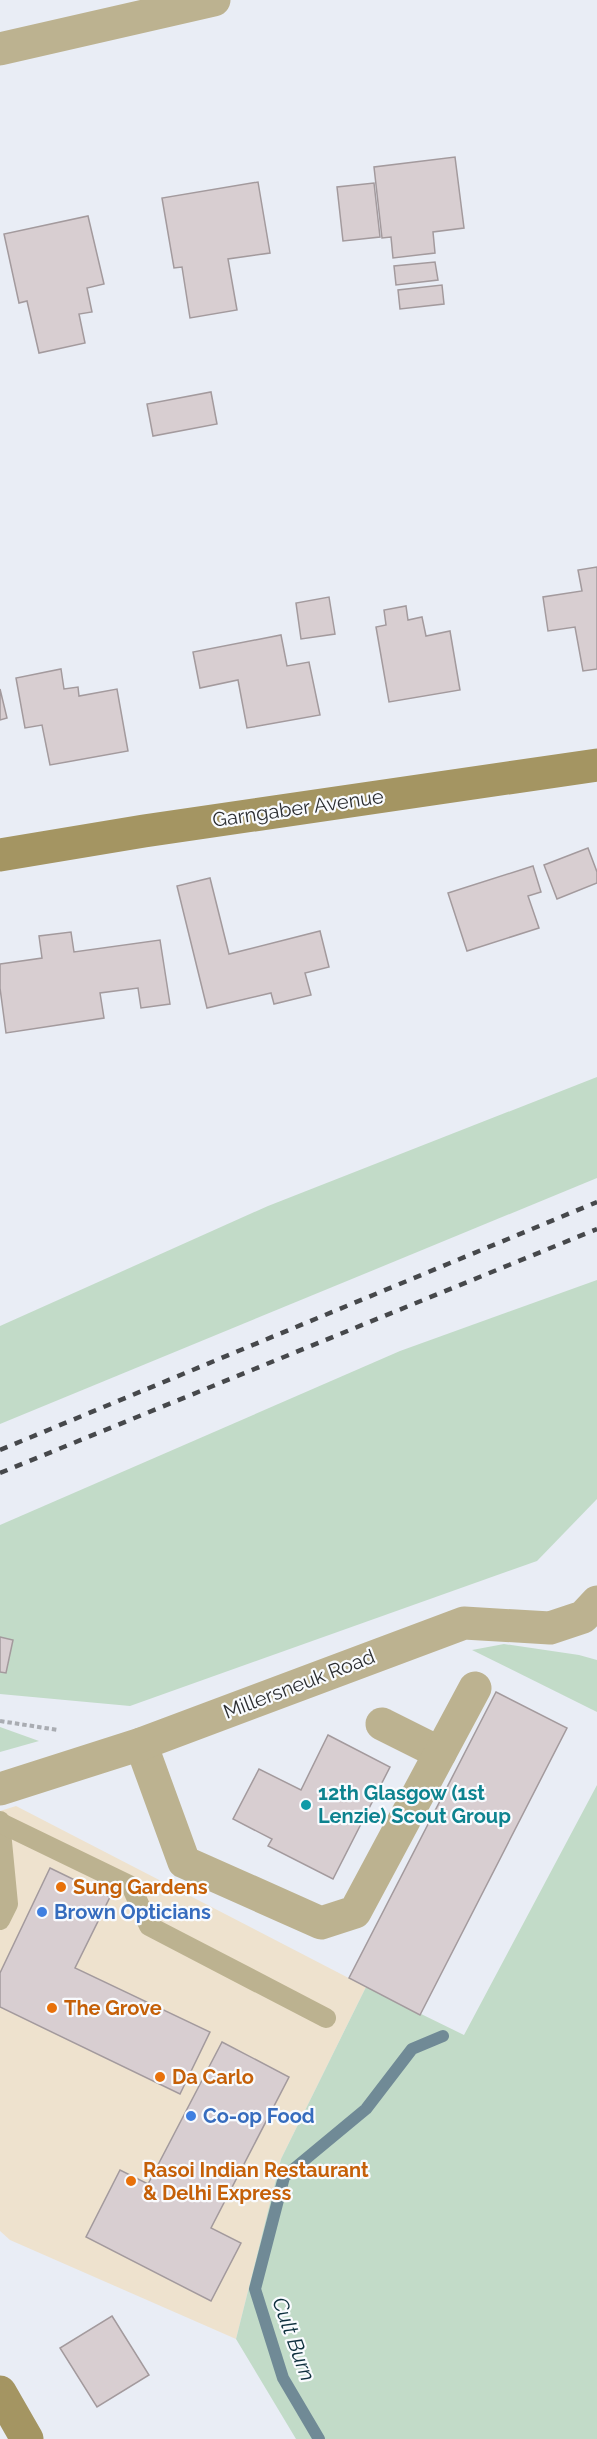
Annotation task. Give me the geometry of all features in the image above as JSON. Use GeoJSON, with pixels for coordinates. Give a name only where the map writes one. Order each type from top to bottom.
{"type":"FeatureCollection","features":[{"type":"Feature","properties":{"kind":"street"},"geometry":{"type":"LineString","coordinates":[[0,49],[214,0]]}},
{"type":"Feature","properties":{"kind":"street","name":"Garngaber Avenue"},"geometry":{"type":"LineString","coordinates":[[0,855],[144,831],[597,765]]}},
{"type":"Feature","properties":{"kind":"street","name":"Millersneuk Road"},"geometry":{"type":"LineString","coordinates":[[0,1789],[141,1744],[464,1623],[550,1628],[583,1617],[597,1602]]}},
{"type":"Feature","properties":{"kind":"street"},"geometry":{"type":"LineString","coordinates":[[141,1744],[184,1862],[321,1923],[355,1912],[475,1688]]}},
{"type":"Feature","properties":{"kind":"street"},"geometry":{"type":"LineString","coordinates":[[382,1724],[440,1753]]}},
{"type":"Feature","properties":{"kind":"street"},"geometry":{"type":"LineString","coordinates":[[0,2392],[27,2439]]}},
{"type":"Feature","properties":{"kind":"lane"},"geometry":{"type":"LineString","coordinates":[[0,1920],[8,1904],[1,1822]]}},
{"type":"Feature","properties":{"kind":"lane"},"geometry":{"type":"LineString","coordinates":[[1,1822],[131,1886],[149,1926],[327,2018]]}},
{"type":"Feature","properties":{"kind":"shaded area"},"geometry":{"type":"Polygon","coordinates":[[[16,1806],[366,1987],[281,2159],[236,2339],[10,2240],[0,2231],[0,1811],[16,1806]]]}},
{"type":"Feature","properties":{"kind":"green space"},"geometry":{"type":"Polygon","coordinates":[[[597,1077],[597,1178],[0,1424],[0,1326],[268,1206],[597,1077]]]}},
{"type":"Feature","properties":{"kind":"green space"},"geometry":{"type":"Polygon","coordinates":[[[597,1280],[597,1499],[537,1561],[130,1706],[0,1694],[0,1525],[400,1351],[597,1280]]]}},
{"type":"Feature","properties":{"kind":"green space"},"geometry":{"type":"Polygon","coordinates":[[[504,1644],[579,1655],[597,1660],[597,1712],[472,1650],[504,1644]]]}},
{"type":"Feature","properties":{"kind":"green space"},"geometry":{"type":"Polygon","coordinates":[[[0,1727],[39,1741],[0,1752],[0,1727]]]}},
{"type":"Feature","properties":{"kind":"green space"},"geometry":{"type":"Polygon","coordinates":[[[597,1785],[597,2439],[296,2439],[236,2339],[281,2159],[366,1987],[464,2035],[597,1785]]]}},
{"type":"Feature","properties":{"kind":"building"},"geometry":{"type":"Polygon","coordinates":[[[455,157],[464,228],[433,232],[435,253],[393,258],[391,237],[382,238],[374,167],[455,157]]]}},
{"type":"Feature","properties":{"kind":"building"},"geometry":{"type":"Polygon","coordinates":[[[258,182],[270,253],[228,259],[237,310],[190,318],[182,267],[174,268],[162,198],[258,182]]]}},
{"type":"Feature","properties":{"kind":"building"},"geometry":{"type":"Polygon","coordinates":[[[374,183],[380,237],[343,241],[337,187],[374,183]]]}},
{"type":"Feature","properties":{"kind":"building"},"geometry":{"type":"Polygon","coordinates":[[[88,216],[104,284],[87,288],[92,312],[79,314],[85,343],[39,353],[27,301],[19,303],[4,234],[88,216]]]}},
{"type":"Feature","properties":{"kind":"building"},"geometry":{"type":"Polygon","coordinates":[[[435,262],[438,280],[396,285],[394,266],[435,262]]]}},
{"type":"Feature","properties":{"kind":"building"},"geometry":{"type":"Polygon","coordinates":[[[442,285],[444,304],[400,309],[398,290],[442,285]]]}},
{"type":"Feature","properties":{"kind":"building"},"geometry":{"type":"Polygon","coordinates":[[[211,392],[217,424],[153,436],[147,404],[211,392]]]}},
{"type":"Feature","properties":{"kind":"building"},"geometry":{"type":"Polygon","coordinates":[[[597,567],[597,669],[583,671],[575,627],[548,631],[543,597],[582,591],[578,570],[597,567]]]}},
{"type":"Feature","properties":{"kind":"building"},"geometry":{"type":"Polygon","coordinates":[[[329,597],[335,634],[301,639],[296,603],[329,597]]]}},
{"type":"Feature","properties":{"kind":"building"},"geometry":{"type":"Polygon","coordinates":[[[406,606],[408,620],[422,617],[426,636],[450,631],[460,690],[389,702],[376,627],[386,625],[384,610],[406,606]]]}},
{"type":"Feature","properties":{"kind":"building"},"geometry":{"type":"Polygon","coordinates":[[[281,635],[287,666],[309,662],[320,715],[247,728],[238,680],[200,688],[193,652],[281,635]]]}},
{"type":"Feature","properties":{"kind":"building"},"geometry":{"type":"Polygon","coordinates":[[[61,669],[64,689],[78,687],[79,696],[117,689],[128,751],[50,765],[42,725],[25,728],[16,678],[61,669]]]}},
{"type":"Feature","properties":{"kind":"building"},"geometry":{"type":"Polygon","coordinates":[[[0,689],[7,718],[0,720],[0,689]]]}},
{"type":"Feature","properties":{"kind":"building"},"geometry":{"type":"Polygon","coordinates":[[[588,848],[597,872],[597,883],[557,899],[544,865],[588,848]]]}},
{"type":"Feature","properties":{"kind":"building"},"geometry":{"type":"Polygon","coordinates":[[[533,866],[541,892],[528,896],[539,928],[467,951],[448,893],[533,866]]]}},
{"type":"Feature","properties":{"kind":"building"},"geometry":{"type":"Polygon","coordinates":[[[210,878],[229,954],[320,931],[329,967],[305,973],[311,995],[274,1004],[271,993],[207,1008],[177,886],[210,878]]]}},
{"type":"Feature","properties":{"kind":"building"},"geometry":{"type":"Polygon","coordinates":[[[71,932],[74,952],[160,940],[170,1004],[141,1008],[138,988],[100,993],[104,1018],[6,1033],[0,988],[0,964],[42,958],[39,936],[71,932]]]}},
{"type":"Feature","properties":{"kind":"building"},"geometry":{"type":"Polygon","coordinates":[[[0,1637],[13,1640],[6,1673],[0,1672],[0,1637]]]}},
{"type":"Feature","properties":{"kind":"building"},"geometry":{"type":"Polygon","coordinates":[[[496,1692],[567,1728],[420,2015],[349,1978],[496,1692]]]}},
{"type":"Feature","properties":{"kind":"building","name":"12th Glasgow (1st Lenzie) Scout Group"},"geometry":{"type":"Polygon","coordinates":[[[328,1735],[390,1767],[333,1879],[268,1846],[272,1839],[233,1819],[259,1769],[301,1790],[328,1735]]]}},
{"type":"Feature","properties":{"kind":"building"},"geometry":{"type":"Polygon","coordinates":[[[50,1868],[110,1897],[75,1968],[210,2032],[180,2094],[0,2007],[0,1973],[50,1868]]]}},
{"type":"Feature","properties":{"kind":"building"},"geometry":{"type":"Polygon","coordinates":[[[222,2042],[289,2077],[211,2228],[241,2243],[211,2301],[86,2237],[120,2170],[148,2184],[222,2042]]]}},
{"type":"Feature","properties":{"kind":"building"},"geometry":{"type":"Polygon","coordinates":[[[112,2316],[149,2375],[97,2407],[60,2348],[112,2316]]]}},
{"type":"Feature","properties":{"kind":"waterway","name":"Cult Burn"},"geometry":{"type":"LineString","coordinates":[[319,2439],[283,2378],[255,2289],[284,2177],[366,2109],[412,2049],[443,2036]]}},
{"type":"Feature","properties":{"kind":"railway"},"geometry":{"type":"LineString","coordinates":[[0,1450],[597,1202]]}},
{"type":"Feature","properties":{"kind":"railway"},"geometry":{"type":"LineString","coordinates":[[0,1473],[597,1229]]}},
{"type":"Feature","properties":{"kind":"place","name":"12th Glasgow (1st Lenzie) Scout Group"},"geometry":{"type":"Point","coordinates":[306,1805]}},
{"type":"Feature","properties":{"kind":"place","name":"Sung Gardens"},"geometry":{"type":"Point","coordinates":[61,1887]}},
{"type":"Feature","properties":{"kind":"place","name":"Brown Opticians"},"geometry":{"type":"Point","coordinates":[42,1912]}},
{"type":"Feature","properties":{"kind":"place","name":"The Grove"},"geometry":{"type":"Point","coordinates":[52,2008]}},
{"type":"Feature","properties":{"kind":"place","name":"Da Carlo"},"geometry":{"type":"Point","coordinates":[160,2077]}},
{"type":"Feature","properties":{"kind":"place","name":"Co-op Food"},"geometry":{"type":"Point","coordinates":[191,2116]}},
{"type":"Feature","properties":{"kind":"place","name":"Rasoi Indian Restaurant & Delhi Express"},"geometry":{"type":"Point","coordinates":[131,2181]}}]}
